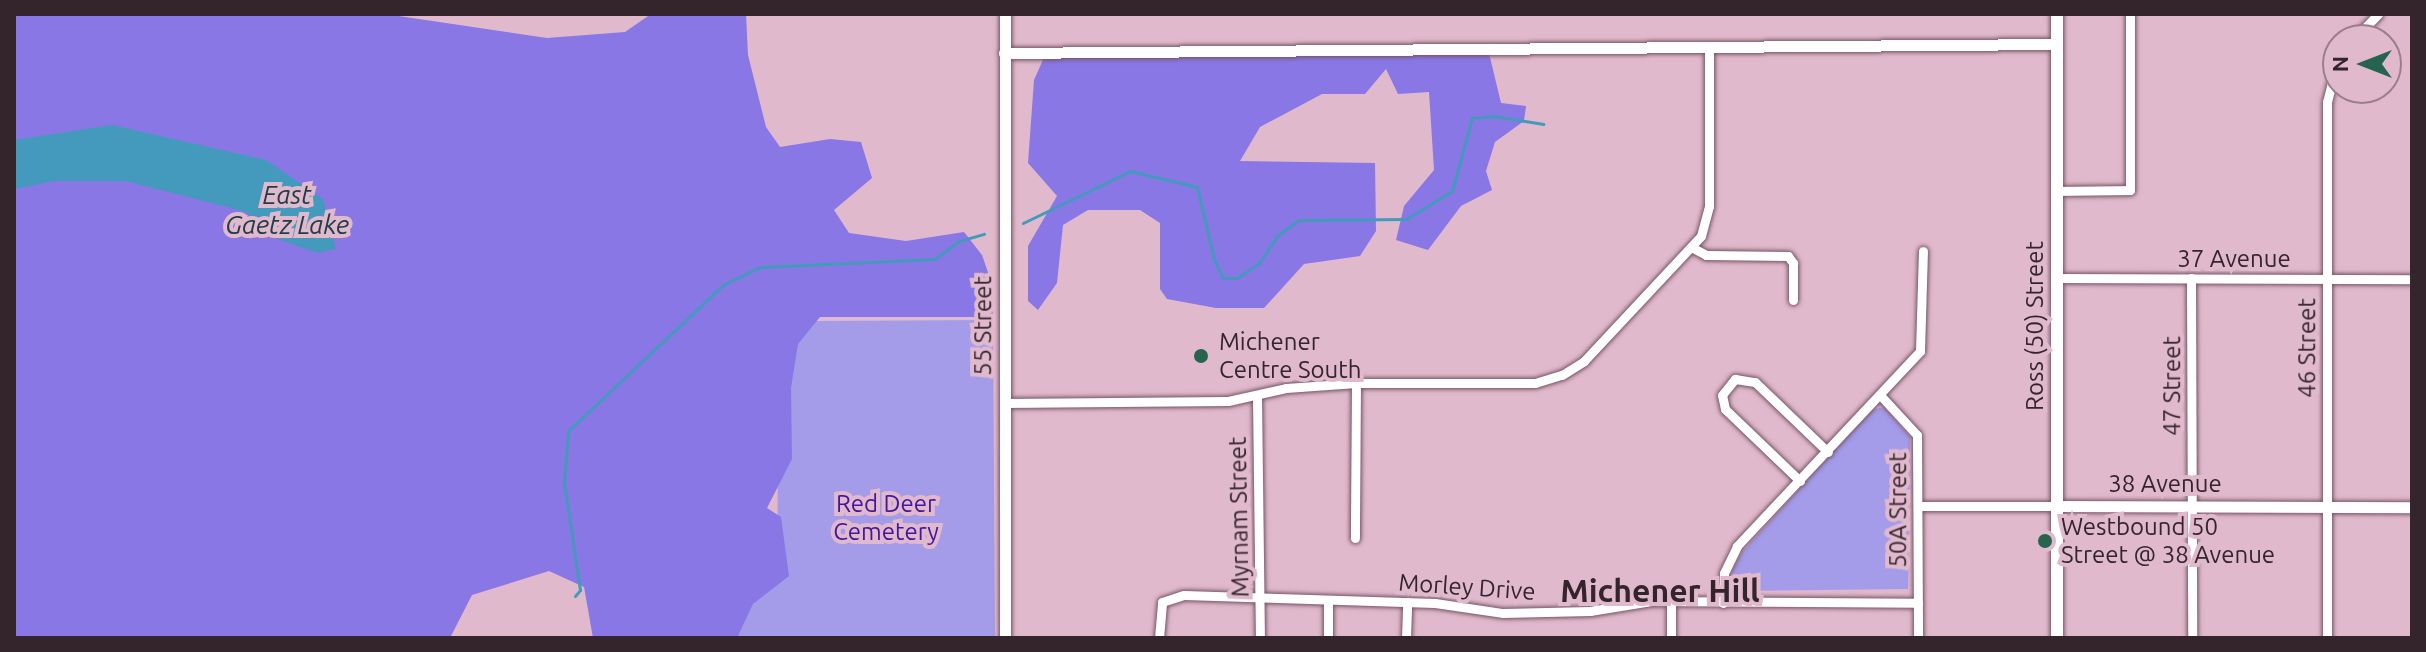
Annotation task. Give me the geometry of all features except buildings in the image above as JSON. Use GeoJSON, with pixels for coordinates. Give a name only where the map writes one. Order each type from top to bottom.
{"type":"FeatureCollection","features":[{"type":"Feature","properties":{"kind":"main road","name":"Ross (50) Street"},"geometry":{"type":"LineString","coordinates":[[2057,14],[2057,638]]}},
{"type":"Feature","properties":{"kind":"street","name":"55 Street"},"geometry":{"type":"LineString","coordinates":[[1005,14],[1005,638]]}},
{"type":"Feature","properties":{"kind":"street"},"geometry":{"type":"LineString","coordinates":[[2057,191],[2130,190],[2130,14]]}},
{"type":"Feature","properties":{"kind":"street"},"geometry":{"type":"LineString","coordinates":[[1004,53],[2057,44]]}},
{"type":"Feature","properties":{"kind":"street"},"geometry":{"type":"LineString","coordinates":[[1004,403],[1228,401],[1356,383],[1535,383],[1572,371],[1693,248],[1709,206],[1709,47]]}},
{"type":"Feature","properties":{"kind":"street","name":"46 Street"},"geometry":{"type":"LineString","coordinates":[[2327,638],[2328,104]]}},
{"type":"Feature","properties":{"kind":"street"},"geometry":{"type":"LineString","coordinates":[[1693,248],[1706,255],[1788,256],[1793,263],[1793,300]]}},
{"type":"Feature","properties":{"kind":"street"},"geometry":{"type":"LineString","coordinates":[[1723,603],[1731,554],[1920,351],[1923,251]]}},
{"type":"Feature","properties":{"kind":"street","name":"37 Avenue"},"geometry":{"type":"LineString","coordinates":[[2057,278],[2412,279]]}},
{"type":"Feature","properties":{"kind":"street","name":"47 Street"},"geometry":{"type":"LineString","coordinates":[[2191,278],[2192,638]]}},
{"type":"Feature","properties":{"kind":"street"},"geometry":{"type":"LineString","coordinates":[[1800,481],[1725,409],[1722,395],[1735,379],[1755,382],[1828,452]]}},
{"type":"Feature","properties":{"kind":"street"},"geometry":{"type":"LineString","coordinates":[[1355,538],[1356,383]]}},
{"type":"Feature","properties":{"kind":"street","name":"Myrnam Street"},"geometry":{"type":"LineString","coordinates":[[1257,396],[1260,638]]}},
{"type":"Feature","properties":{"kind":"street","name":"50A Street"},"geometry":{"type":"LineString","coordinates":[[1881,396],[1917,435],[1918,638]]}},
{"type":"Feature","properties":{"kind":"street","name":"38 Avenue"},"geometry":{"type":"LineString","coordinates":[[1918,506],[2412,507]]}},
{"type":"Feature","properties":{"kind":"street","name":"Morley Drive"},"geometry":{"type":"LineString","coordinates":[[1159,638],[1164,600],[1184,595],[1407,602],[1503,613],[1671,603],[1918,603]]}},
{"type":"Feature","properties":{"kind":"street"},"geometry":{"type":"LineString","coordinates":[[1328,601],[1328,638]]}},
{"type":"Feature","properties":{"kind":"street"},"geometry":{"type":"LineString","coordinates":[[1406,638],[1407,602]]}},
{"type":"Feature","properties":{"kind":"street"},"geometry":{"type":"LineString","coordinates":[[1671,603],[1671,638]]}},
{"type":"Feature","properties":{"kind":"green space","name":"Red Deer Cemetery"},"geometry":{"type":"Polygon","coordinates":[[[993,320],[995,638],[732,638],[742,617],[777,575],[779,345],[815,321],[993,320]]]}},
{"type":"Feature","properties":{"kind":"green space"},"geometry":{"type":"Polygon","coordinates":[[[1884,407],[1910,437],[1908,589],[1734,591],[1732,571],[1742,552],[1871,410],[1884,407]]]}},
{"type":"Feature","properties":{"kind":"shaded area"},"geometry":{"type":"Polygon","coordinates":[[[14,14],[385,14],[547,38],[625,32],[651,14],[746,14],[748,55],[766,127],[780,147],[830,139],[861,142],[872,178],[834,210],[849,233],[906,241],[964,232],[982,255],[992,284],[993,317],[820,317],[798,344],[791,388],[792,459],[767,508],[781,517],[789,576],[753,604],[737,638],[593,638],[584,587],[549,571],[472,595],[450,638],[14,638],[14,14]]]}},
{"type":"Feature","properties":{"kind":"shaded area"},"geometry":{"type":"Polygon","coordinates":[[[1488,49],[1501,103],[1526,106],[1524,121],[1495,142],[1486,171],[1492,190],[1461,206],[1428,250],[1396,240],[1404,206],[1434,170],[1429,92],[1398,94],[1386,69],[1365,94],[1322,94],[1260,127],[1240,161],[1375,163],[1376,231],[1360,256],[1304,264],[1264,308],[1216,308],[1167,299],[1160,289],[1160,223],[1140,210],[1088,210],[1063,225],[1057,283],[1038,310],[1028,301],[1028,246],[1057,196],[1028,163],[1034,80],[1046,53],[1488,49]]]}},
{"type":"Feature","properties":{"kind":"water","name":"East Gaetz Lake"},"geometry":{"type":"Polygon","coordinates":[[[112,125],[266,160],[323,199],[336,249],[317,253],[275,238],[246,212],[126,181],[56,181],[14,189],[14,140],[112,125]]]}},
{"type":"Feature","properties":{"kind":"waterway"},"geometry":{"type":"LineString","coordinates":[[1023,223],[1130,171],[1197,187],[1214,259],[1223,278],[1237,278],[1259,263],[1278,235],[1299,220],[1406,219],[1452,191],[1472,118],[1494,116],[1543,124]]}},
{"type":"Feature","properties":{"kind":"waterway"},"geometry":{"type":"LineString","coordinates":[[575,596],[580,590],[564,483],[568,431],[723,285],[760,267],[935,259],[959,241],[984,234]]}},
{"type":"Feature","properties":{"kind":"place","name":"Michener Centre South"},"geometry":{"type":"Point","coordinates":[1201,356]}},
{"type":"Feature","properties":{"kind":"place","name":"Westbound 50 Street @ 38 Avenue"},"geometry":{"type":"Point","coordinates":[2045,541]}},
{"type":"Feature","properties":{"kind":"district","name":"Michener Hill"},"geometry":{"type":"Point","coordinates":[1660,590]}}]}
